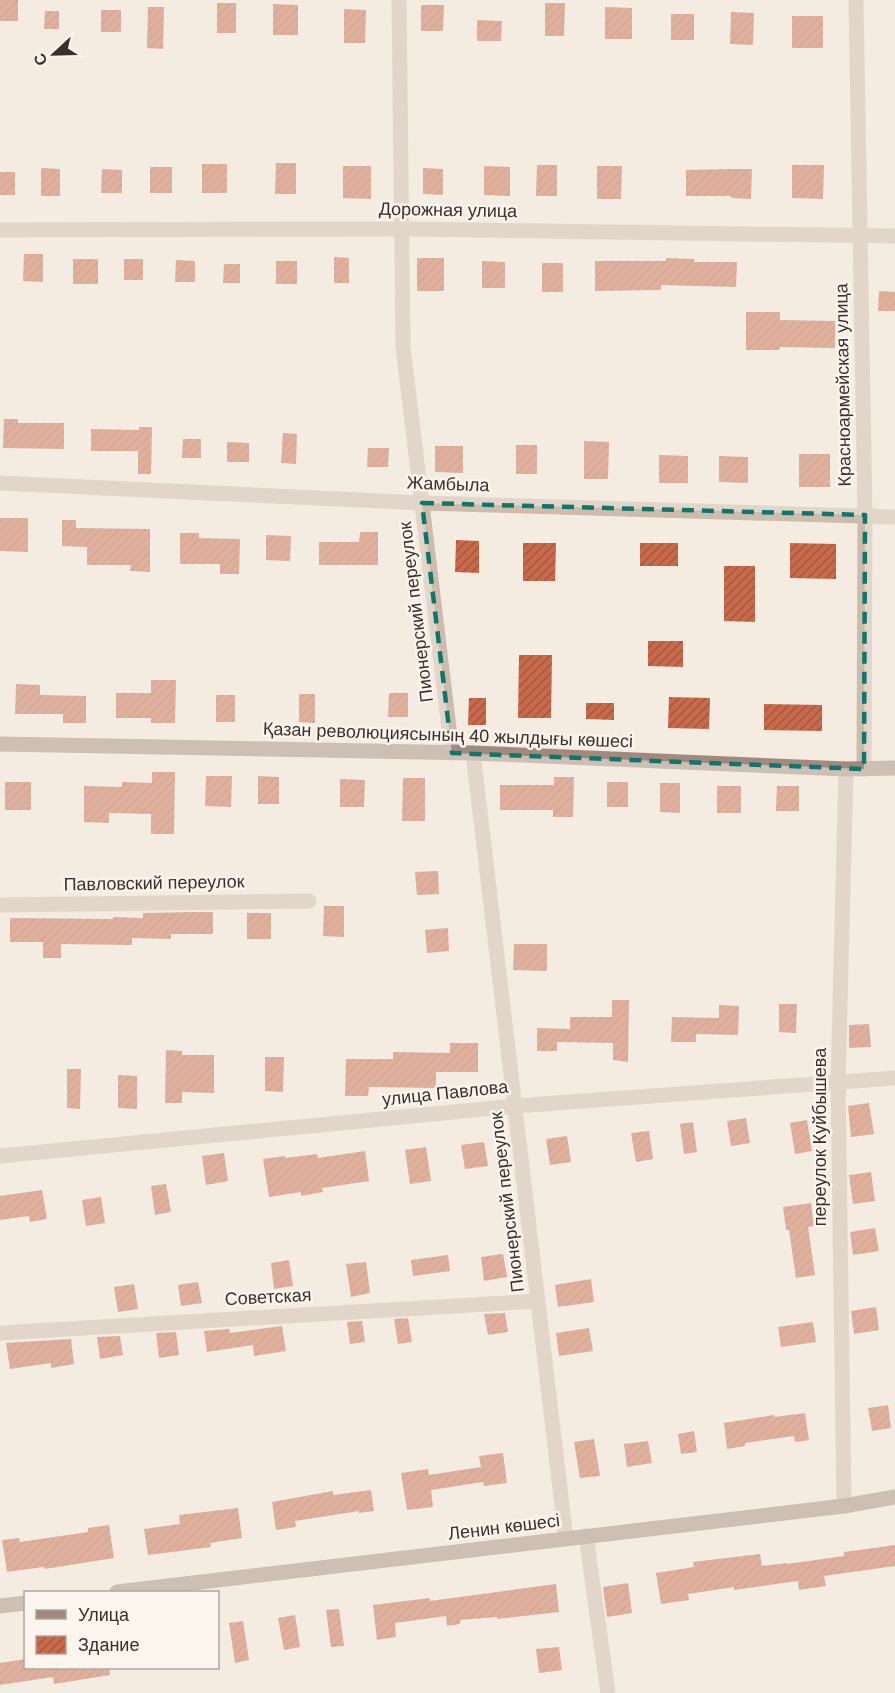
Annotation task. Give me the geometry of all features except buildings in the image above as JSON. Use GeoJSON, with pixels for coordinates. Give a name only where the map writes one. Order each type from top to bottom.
{"type":"FeatureCollection","features":[{"type":"Feature","properties":{"kind":"street","name":"Пионерский переулок"},"geometry":{"type":"LineString","coordinates":[[399,0],[403,347],[452,753]]}},
{"type":"Feature","properties":{"kind":"street","name":"Красноармейская улица"},"geometry":{"type":"LineString","coordinates":[[856,0],[865,515],[864,769]]}},
{"type":"Feature","properties":{"kind":"street","name":"Дорожная улица"},"geometry":{"type":"LineString","coordinates":[[0,230],[402,229],[895,236]]}},
{"type":"Feature","properties":{"kind":"street","name":"Жамбыла"},"geometry":{"type":"LineString","coordinates":[[0,483],[422,503],[895,517]]}},
{"type":"Feature","properties":{"kind":"street","name":"Қазан революциясының 40 жылдығы көшесі"},"geometry":{"type":"LineString","coordinates":[[0,744],[473,753],[846,769],[895,768]]}},
{"type":"Feature","properties":{"kind":"street","name":"Пионерский переулок"},"geometry":{"type":"LineString","coordinates":[[473,753],[566,1539]]}},
{"type":"Feature","properties":{"kind":"street","name":"переулок Куйбышева"},"geometry":{"type":"LineString","coordinates":[[844,1506],[838,1083],[846,769]]}},
{"type":"Feature","properties":{"kind":"street","name":"Павловский переулок"},"geometry":{"type":"LineString","coordinates":[[0,905],[309,900]]}},
{"type":"Feature","properties":{"kind":"street","name":"улица Павлова"},"geometry":{"type":"LineString","coordinates":[[0,1156],[515,1106],[895,1078]]}},
{"type":"Feature","properties":{"kind":"street","name":"Советская"},"geometry":{"type":"LineString","coordinates":[[0,1333],[538,1301]]}},
{"type":"Feature","properties":{"kind":"street","name":"Ленин көшесі"},"geometry":{"type":"LineString","coordinates":[[134,1591],[844,1506],[895,1497]]}},
{"type":"Feature","properties":{"kind":"street"},"geometry":{"type":"LineString","coordinates":[[586,1536],[608,1693]]}},
{"type":"Feature","properties":{"kind":"street"},"geometry":{"type":"LineString","coordinates":[[0,1606],[24,1603]]}},
{"type":"Feature","properties":{"kind":"highlighted area"},"geometry":{"type":"Polygon","coordinates":[[[422,503],[865,515],[864,769],[452,753],[422,503]]]}}]}
